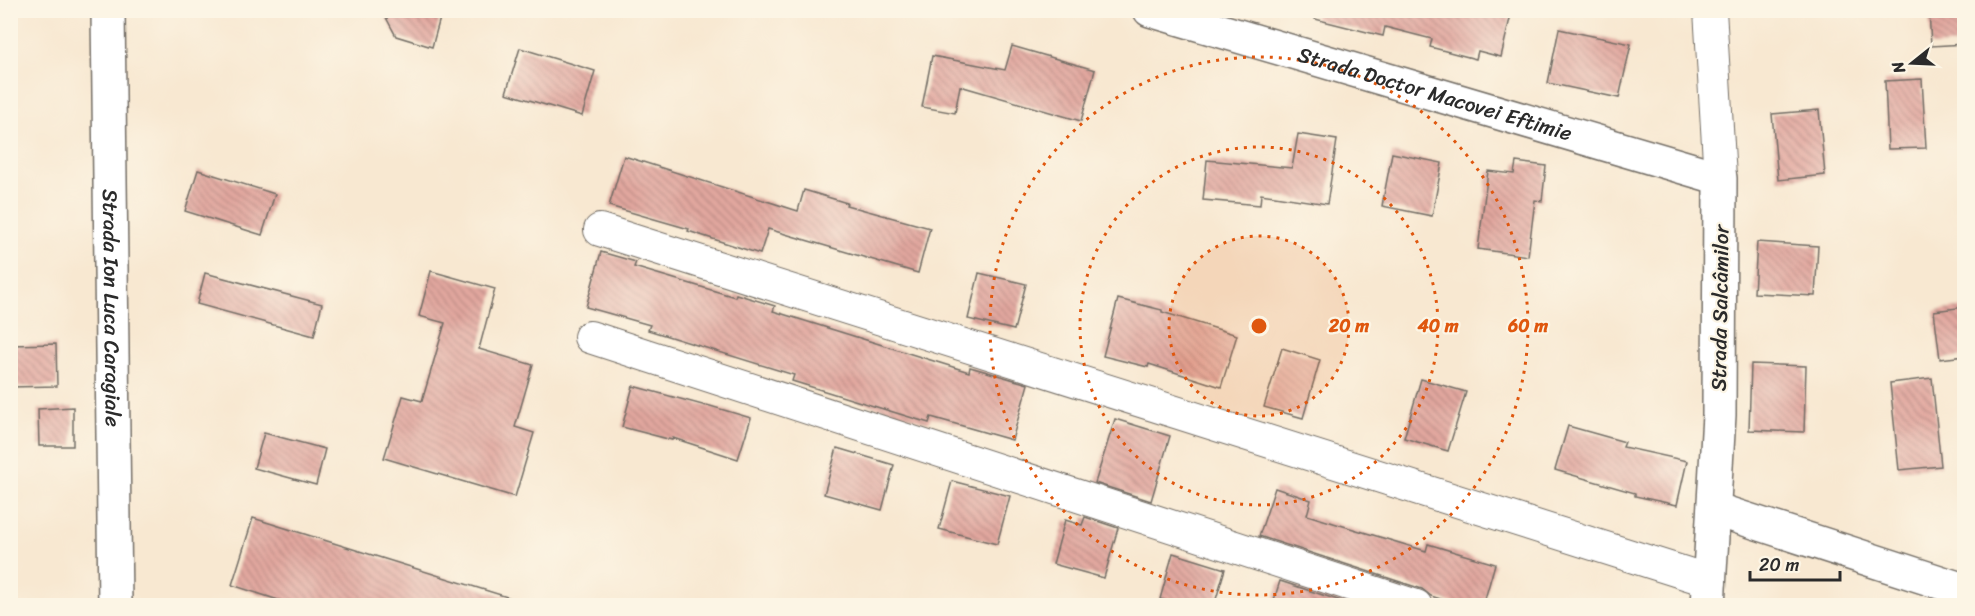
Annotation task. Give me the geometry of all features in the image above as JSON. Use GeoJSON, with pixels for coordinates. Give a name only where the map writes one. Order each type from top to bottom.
{"type":"FeatureCollection","features":[{"type":"Feature","properties":{"kind":"street","name":"Strada Ion Luca Caragiale"},"geometry":{"type":"LineString","coordinates":[[108,10],[115,606]]}},
{"type":"Feature","properties":{"kind":"street","name":"Strada Doctor Macovei Eftimie"},"geometry":{"type":"LineString","coordinates":[[1150,10],[1720,178]]}},
{"type":"Feature","properties":{"kind":"street","name":"Strada Salcâmilor"},"geometry":{"type":"LineString","coordinates":[[1709,593],[1720,328],[1720,178],[1710,10]]}},
{"type":"Feature","properties":{"kind":"street"},"geometry":{"type":"LineString","coordinates":[[600,230],[1709,593]]}},
{"type":"Feature","properties":{"kind":"street"},"geometry":{"type":"LineString","coordinates":[[590,337],[1416,606]]}},
{"type":"Feature","properties":{"kind":"street"},"geometry":{"type":"LineString","coordinates":[[1714,509],[1965,590]]}},
{"type":"Feature","properties":{"kind":"building"},"geometry":{"type":"Polygon","coordinates":[[[382,10],[436,10],[434,17],[440,18],[432,47],[396,36],[382,10]]]}},
{"type":"Feature","properties":{"kind":"building"},"geometry":{"type":"Polygon","coordinates":[[[1316,10],[1512,10],[1501,57],[1478,51],[1476,59],[1430,47],[1432,39],[1385,27],[1383,36],[1315,19],[1316,10]]]}},
{"type":"Feature","properties":{"kind":"building"},"geometry":{"type":"Polygon","coordinates":[[[1929,10],[1965,10],[1965,44],[1931,46],[1929,10]]]}},
{"type":"Feature","properties":{"kind":"building"},"geometry":{"type":"Polygon","coordinates":[[[1559,29],[1631,44],[1619,98],[1548,83],[1559,29]]]}},
{"type":"Feature","properties":{"kind":"building"},"geometry":{"type":"Polygon","coordinates":[[[1012,46],[1095,70],[1081,121],[960,86],[955,113],[922,107],[932,56],[1005,70],[1012,46]]]}},
{"type":"Feature","properties":{"kind":"building"},"geometry":{"type":"Polygon","coordinates":[[[520,48],[595,71],[582,116],[506,93],[520,48]]]}},
{"type":"Feature","properties":{"kind":"building"},"geometry":{"type":"Polygon","coordinates":[[[1922,79],[1926,148],[1888,149],[1885,81],[1922,79]]]}},
{"type":"Feature","properties":{"kind":"building"},"geometry":{"type":"Polygon","coordinates":[[[1819,110],[1825,175],[1778,180],[1772,114],[1819,110]]]}},
{"type":"Feature","properties":{"kind":"building"},"geometry":{"type":"Polygon","coordinates":[[[1298,134],[1337,140],[1327,204],[1261,194],[1260,205],[1203,200],[1207,160],[1292,168],[1298,134]]]}},
{"type":"Feature","properties":{"kind":"building"},"geometry":{"type":"Polygon","coordinates":[[[1392,153],[1442,163],[1432,216],[1382,206],[1392,153]]]}},
{"type":"Feature","properties":{"kind":"building"},"geometry":{"type":"Polygon","coordinates":[[[624,156],[798,211],[804,190],[847,203],[846,205],[930,228],[918,273],[768,229],[760,254],[688,231],[689,229],[609,206],[624,156]]]}},
{"type":"Feature","properties":{"kind":"building"},"geometry":{"type":"Polygon","coordinates":[[[1516,162],[1546,166],[1542,201],[1535,200],[1528,256],[1478,249],[1488,171],[1514,174],[1516,162]]]}},
{"type":"Feature","properties":{"kind":"building"},"geometry":{"type":"Polygon","coordinates":[[[198,170],[275,194],[262,235],[185,211],[198,170]]]}},
{"type":"Feature","properties":{"kind":"building"},"geometry":{"type":"Polygon","coordinates":[[[1757,242],[1818,246],[1815,296],[1754,293],[1757,242]]]}},
{"type":"Feature","properties":{"kind":"building"},"geometry":{"type":"Polygon","coordinates":[[[601,252],[636,262],[634,267],[735,297],[736,294],[775,306],[773,311],[969,372],[970,367],[1028,384],[1012,440],[931,417],[929,423],[792,381],[794,375],[648,330],[650,325],[586,307],[601,252]]]}},
{"type":"Feature","properties":{"kind":"building"},"geometry":{"type":"Polygon","coordinates":[[[431,271],[495,289],[479,349],[533,365],[515,427],[534,433],[515,497],[384,458],[403,396],[422,401],[445,323],[419,316],[431,271]]]}},
{"type":"Feature","properties":{"kind":"building"},"geometry":{"type":"Polygon","coordinates":[[[205,273],[322,304],[314,336],[197,304],[205,273]]]}},
{"type":"Feature","properties":{"kind":"building"},"geometry":{"type":"Polygon","coordinates":[[[979,273],[1026,284],[1014,330],[968,319],[979,273]]]}},
{"type":"Feature","properties":{"kind":"building"},"geometry":{"type":"Polygon","coordinates":[[[1118,299],[1162,310],[1162,312],[1237,335],[1221,387],[1149,364],[1148,367],[1103,356],[1118,299]]]}},
{"type":"Feature","properties":{"kind":"building"},"geometry":{"type":"Polygon","coordinates":[[[1965,307],[1965,356],[1940,359],[1934,311],[1965,307]]]}},
{"type":"Feature","properties":{"kind":"building"},"geometry":{"type":"Polygon","coordinates":[[[56,344],[57,386],[10,387],[10,345],[56,344]]]}},
{"type":"Feature","properties":{"kind":"building"},"geometry":{"type":"Polygon","coordinates":[[[1282,348],[1320,360],[1303,418],[1264,407],[1282,348]]]}},
{"type":"Feature","properties":{"kind":"building"},"geometry":{"type":"Polygon","coordinates":[[[1751,364],[1806,366],[1804,432],[1749,430],[1751,364]]]}},
{"type":"Feature","properties":{"kind":"building"},"geometry":{"type":"Polygon","coordinates":[[[1932,378],[1941,466],[1899,470],[1890,383],[1932,378]]]}},
{"type":"Feature","properties":{"kind":"building"},"geometry":{"type":"Polygon","coordinates":[[[1421,379],[1466,392],[1448,451],[1404,438],[1421,379]]]}},
{"type":"Feature","properties":{"kind":"building"},"geometry":{"type":"Polygon","coordinates":[[[633,386],[751,418],[738,459],[673,438],[672,440],[622,427],[633,386]]]}},
{"type":"Feature","properties":{"kind":"building"},"geometry":{"type":"Polygon","coordinates":[[[73,407],[73,446],[39,446],[38,409],[73,407]]]}},
{"type":"Feature","properties":{"kind":"building"},"geometry":{"type":"Polygon","coordinates":[[[1115,419],[1170,436],[1151,501],[1095,483],[1115,419]]]}},
{"type":"Feature","properties":{"kind":"building"},"geometry":{"type":"Polygon","coordinates":[[[1568,426],[1625,442],[1623,447],[1687,461],[1677,505],[1635,496],[1635,493],[1555,470],[1568,426]]]}},
{"type":"Feature","properties":{"kind":"building"},"geometry":{"type":"Polygon","coordinates":[[[264,433],[325,449],[316,485],[254,468],[264,433]]]}},
{"type":"Feature","properties":{"kind":"building"},"geometry":{"type":"Polygon","coordinates":[[[837,448],[894,465],[882,510],[824,494],[837,448]]]}},
{"type":"Feature","properties":{"kind":"building"},"geometry":{"type":"Polygon","coordinates":[[[952,481],[1010,496],[997,544],[939,529],[952,481]]]}},
{"type":"Feature","properties":{"kind":"building"},"geometry":{"type":"Polygon","coordinates":[[[1275,488],[1311,500],[1307,515],[1426,551],[1428,544],[1495,564],[1483,606],[1462,606],[1431,596],[1422,589],[1259,536],[1275,488]]]}},
{"type":"Feature","properties":{"kind":"building"},"geometry":{"type":"Polygon","coordinates":[[[1085,517],[1118,528],[1104,578],[1053,564],[1065,520],[1082,525],[1085,517]]]}},
{"type":"Feature","properties":{"kind":"building"},"geometry":{"type":"Polygon","coordinates":[[[253,518],[517,600],[516,606],[297,606],[232,585],[253,518]]]}},
{"type":"Feature","properties":{"kind":"building"},"geometry":{"type":"Polygon","coordinates":[[[1173,553],[1225,569],[1214,606],[1182,606],[1160,599],[1173,553]]]}},
{"type":"Feature","properties":{"kind":"building"},"geometry":{"type":"Polygon","coordinates":[[[1280,581],[1356,606],[1272,606],[1280,581]]]}}]}
